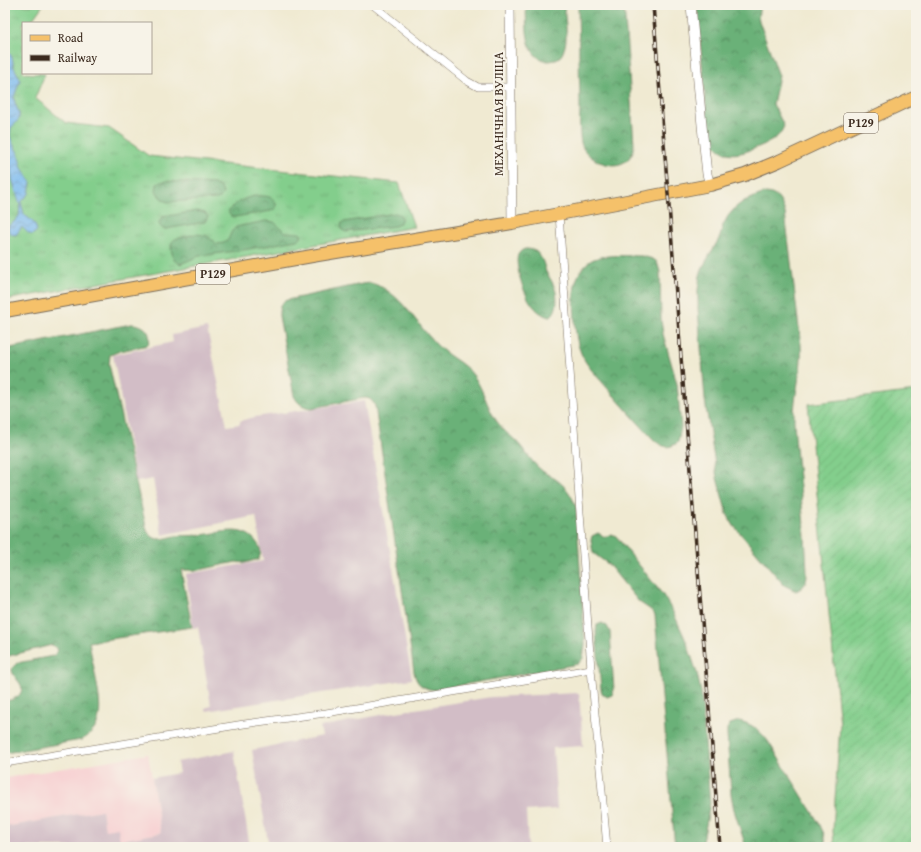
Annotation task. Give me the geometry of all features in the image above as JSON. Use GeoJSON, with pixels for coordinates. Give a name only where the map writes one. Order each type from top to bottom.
{"type":"FeatureCollection","features":[{"type":"Feature","properties":{"kind":"main road","name":"Р129"},"geometry":{"type":"LineString","coordinates":[[5,310],[312,256],[512,223],[710,185],[745,175],[779,161],[916,97]]}},
{"type":"Feature","properties":{"kind":"street"},"geometry":{"type":"LineString","coordinates":[[373,5],[467,81],[478,87],[510,87]]}},
{"type":"Feature","properties":{"kind":"street","name":"МЕХАНІЧНАЯ ВУЛІЦА"},"geometry":{"type":"LineString","coordinates":[[510,5],[512,223]]}},
{"type":"Feature","properties":{"kind":"street"},"geometry":{"type":"LineString","coordinates":[[691,5],[707,174],[710,185]]}},
{"type":"Feature","properties":{"kind":"street"},"geometry":{"type":"LineString","coordinates":[[559,214],[591,669],[607,847]]}},
{"type":"Feature","properties":{"kind":"street"},"geometry":{"type":"LineString","coordinates":[[5,763],[244,724],[315,715],[591,669]]}},
{"type":"Feature","properties":{"kind":"shaded area"},"geometry":{"type":"Polygon","coordinates":[[[207,328],[227,426],[240,424],[240,421],[255,417],[364,401],[412,679],[206,711],[205,708],[211,706],[198,627],[193,628],[186,574],[263,561],[256,516],[162,535],[153,479],[136,482],[113,355],[173,342],[172,335],[207,328]]]}},
{"type":"Feature","properties":{"kind":"shaded area"},"geometry":{"type":"Polygon","coordinates":[[[579,693],[583,746],[553,748],[557,809],[526,811],[528,847],[269,847],[252,750],[322,736],[320,727],[390,713],[491,697],[579,693]]]}},
{"type":"Feature","properties":{"kind":"shaded area"},"geometry":{"type":"Polygon","coordinates":[[[234,751],[250,847],[5,847],[5,827],[102,810],[105,830],[118,828],[120,840],[161,833],[152,778],[179,773],[177,762],[234,751]]]}},
{"type":"Feature","properties":{"kind":"shaded area"},"geometry":{"type":"Polygon","coordinates":[[[148,754],[161,833],[120,840],[105,830],[102,810],[5,827],[5,778],[148,754]]]}},
{"type":"Feature","properties":{"kind":"green space"},"geometry":{"type":"Polygon","coordinates":[[[5,5],[43,5],[31,22],[22,22],[22,74],[45,74],[35,98],[66,123],[109,128],[149,156],[399,183],[414,227],[5,300],[5,5]]]}},
{"type":"Feature","properties":{"kind":"green space"},"geometry":{"type":"Polygon","coordinates":[[[526,5],[564,5],[566,41],[561,56],[557,59],[548,61],[534,54],[528,39],[526,5]]]}},
{"type":"Feature","properties":{"kind":"green space"},"geometry":{"type":"Polygon","coordinates":[[[578,5],[624,5],[634,145],[633,152],[630,157],[625,162],[619,164],[605,164],[592,158],[581,144],[578,5]]]}},
{"type":"Feature","properties":{"kind":"green space"},"geometry":{"type":"Polygon","coordinates":[[[697,5],[760,5],[758,18],[779,76],[773,104],[784,126],[780,134],[770,142],[742,153],[735,154],[722,151],[712,140],[708,131],[697,5]]]}},
{"type":"Feature","properties":{"kind":"green space"},"geometry":{"type":"Polygon","coordinates":[[[166,181],[214,184],[221,188],[223,193],[220,198],[216,199],[168,202],[162,199],[156,191],[157,184],[166,181]]]}},
{"type":"Feature","properties":{"kind":"green space"},"geometry":{"type":"Polygon","coordinates":[[[765,193],[769,193],[779,199],[785,213],[801,345],[801,364],[795,402],[794,421],[805,536],[807,575],[804,584],[796,591],[784,585],[734,526],[727,514],[717,478],[705,400],[698,308],[700,275],[720,237],[723,225],[728,216],[744,201],[765,193]]]}},
{"type":"Feature","properties":{"kind":"green space"},"geometry":{"type":"Polygon","coordinates":[[[256,196],[268,196],[276,203],[276,208],[271,211],[235,217],[230,215],[229,210],[238,202],[256,196]]]}},
{"type":"Feature","properties":{"kind":"green space"},"geometry":{"type":"Polygon","coordinates":[[[197,211],[205,213],[208,217],[205,222],[166,229],[163,229],[159,225],[162,217],[197,211]]]}},
{"type":"Feature","properties":{"kind":"green space"},"geometry":{"type":"Polygon","coordinates":[[[395,213],[399,214],[402,218],[399,224],[395,226],[346,232],[341,228],[342,223],[344,222],[395,213]]]}},
{"type":"Feature","properties":{"kind":"green space"},"geometry":{"type":"Polygon","coordinates":[[[266,221],[274,222],[285,232],[299,233],[301,234],[301,238],[243,250],[199,256],[180,264],[174,260],[171,249],[172,242],[175,239],[195,234],[206,235],[217,244],[224,243],[228,240],[232,231],[236,227],[266,221]]]}},
{"type":"Feature","properties":{"kind":"green space"},"geometry":{"type":"Polygon","coordinates":[[[525,249],[538,253],[555,290],[557,303],[555,311],[549,317],[537,310],[529,300],[523,287],[517,260],[519,253],[525,249]]]}},
{"type":"Feature","properties":{"kind":"green space"},"geometry":{"type":"Polygon","coordinates":[[[642,256],[653,259],[657,262],[660,272],[661,320],[663,334],[677,384],[681,427],[678,442],[669,447],[662,446],[653,439],[593,372],[581,353],[576,334],[574,289],[580,271],[584,266],[599,257],[642,256]]]}},
{"type":"Feature","properties":{"kind":"green space"},"geometry":{"type":"Polygon","coordinates":[[[370,283],[381,287],[400,301],[432,340],[440,348],[462,364],[473,375],[489,408],[502,428],[519,444],[539,468],[562,484],[572,498],[576,507],[585,644],[583,658],[578,664],[434,690],[423,687],[416,680],[375,406],[368,398],[312,408],[303,406],[299,403],[294,396],[279,316],[279,309],[284,301],[370,283]]]}},
{"type":"Feature","properties":{"kind":"green space"},"geometry":{"type":"Polygon","coordinates":[[[131,324],[140,325],[146,330],[149,336],[148,345],[120,351],[110,355],[109,364],[147,531],[155,538],[163,539],[175,536],[238,531],[251,537],[259,545],[260,556],[258,560],[245,563],[236,562],[199,570],[181,570],[192,627],[89,642],[100,705],[98,722],[89,735],[81,740],[5,753],[5,701],[17,697],[22,690],[22,687],[12,672],[12,668],[17,663],[53,656],[58,649],[52,645],[5,657],[5,349],[131,324]]]}},
{"type":"Feature","properties":{"kind":"green space"},"geometry":{"type":"Polygon","coordinates":[[[916,391],[916,847],[834,847],[833,830],[840,724],[808,404],[916,391]]]}},
{"type":"Feature","properties":{"kind":"green space"},"geometry":{"type":"Polygon","coordinates":[[[598,533],[605,537],[612,534],[616,536],[663,595],[673,612],[687,643],[697,673],[701,692],[710,803],[702,847],[675,847],[655,615],[651,610],[639,602],[608,564],[593,553],[591,540],[592,536],[598,533]]]}},
{"type":"Feature","properties":{"kind":"green space"},"geometry":{"type":"Polygon","coordinates":[[[602,623],[607,626],[610,632],[614,690],[612,695],[607,697],[602,693],[601,689],[596,632],[597,625],[602,623]]]}},
{"type":"Feature","properties":{"kind":"green space"},"geometry":{"type":"Polygon","coordinates":[[[739,721],[756,728],[768,741],[819,823],[824,834],[827,847],[746,847],[734,810],[731,794],[727,734],[727,729],[730,724],[739,721]]]}},
{"type":"Feature","properties":{"kind":"water"},"geometry":{"type":"Polygon","coordinates":[[[5,51],[10,54],[20,80],[14,97],[19,113],[19,119],[11,128],[10,135],[18,153],[22,168],[31,182],[29,194],[21,202],[24,214],[35,224],[37,231],[32,235],[22,227],[16,235],[11,234],[8,230],[9,225],[19,216],[20,205],[12,179],[9,154],[5,144],[5,51]]]}},
{"type":"Feature","properties":{"kind":"railway"},"geometry":{"type":"LineString","coordinates":[[653,5],[720,847]]}}]}
